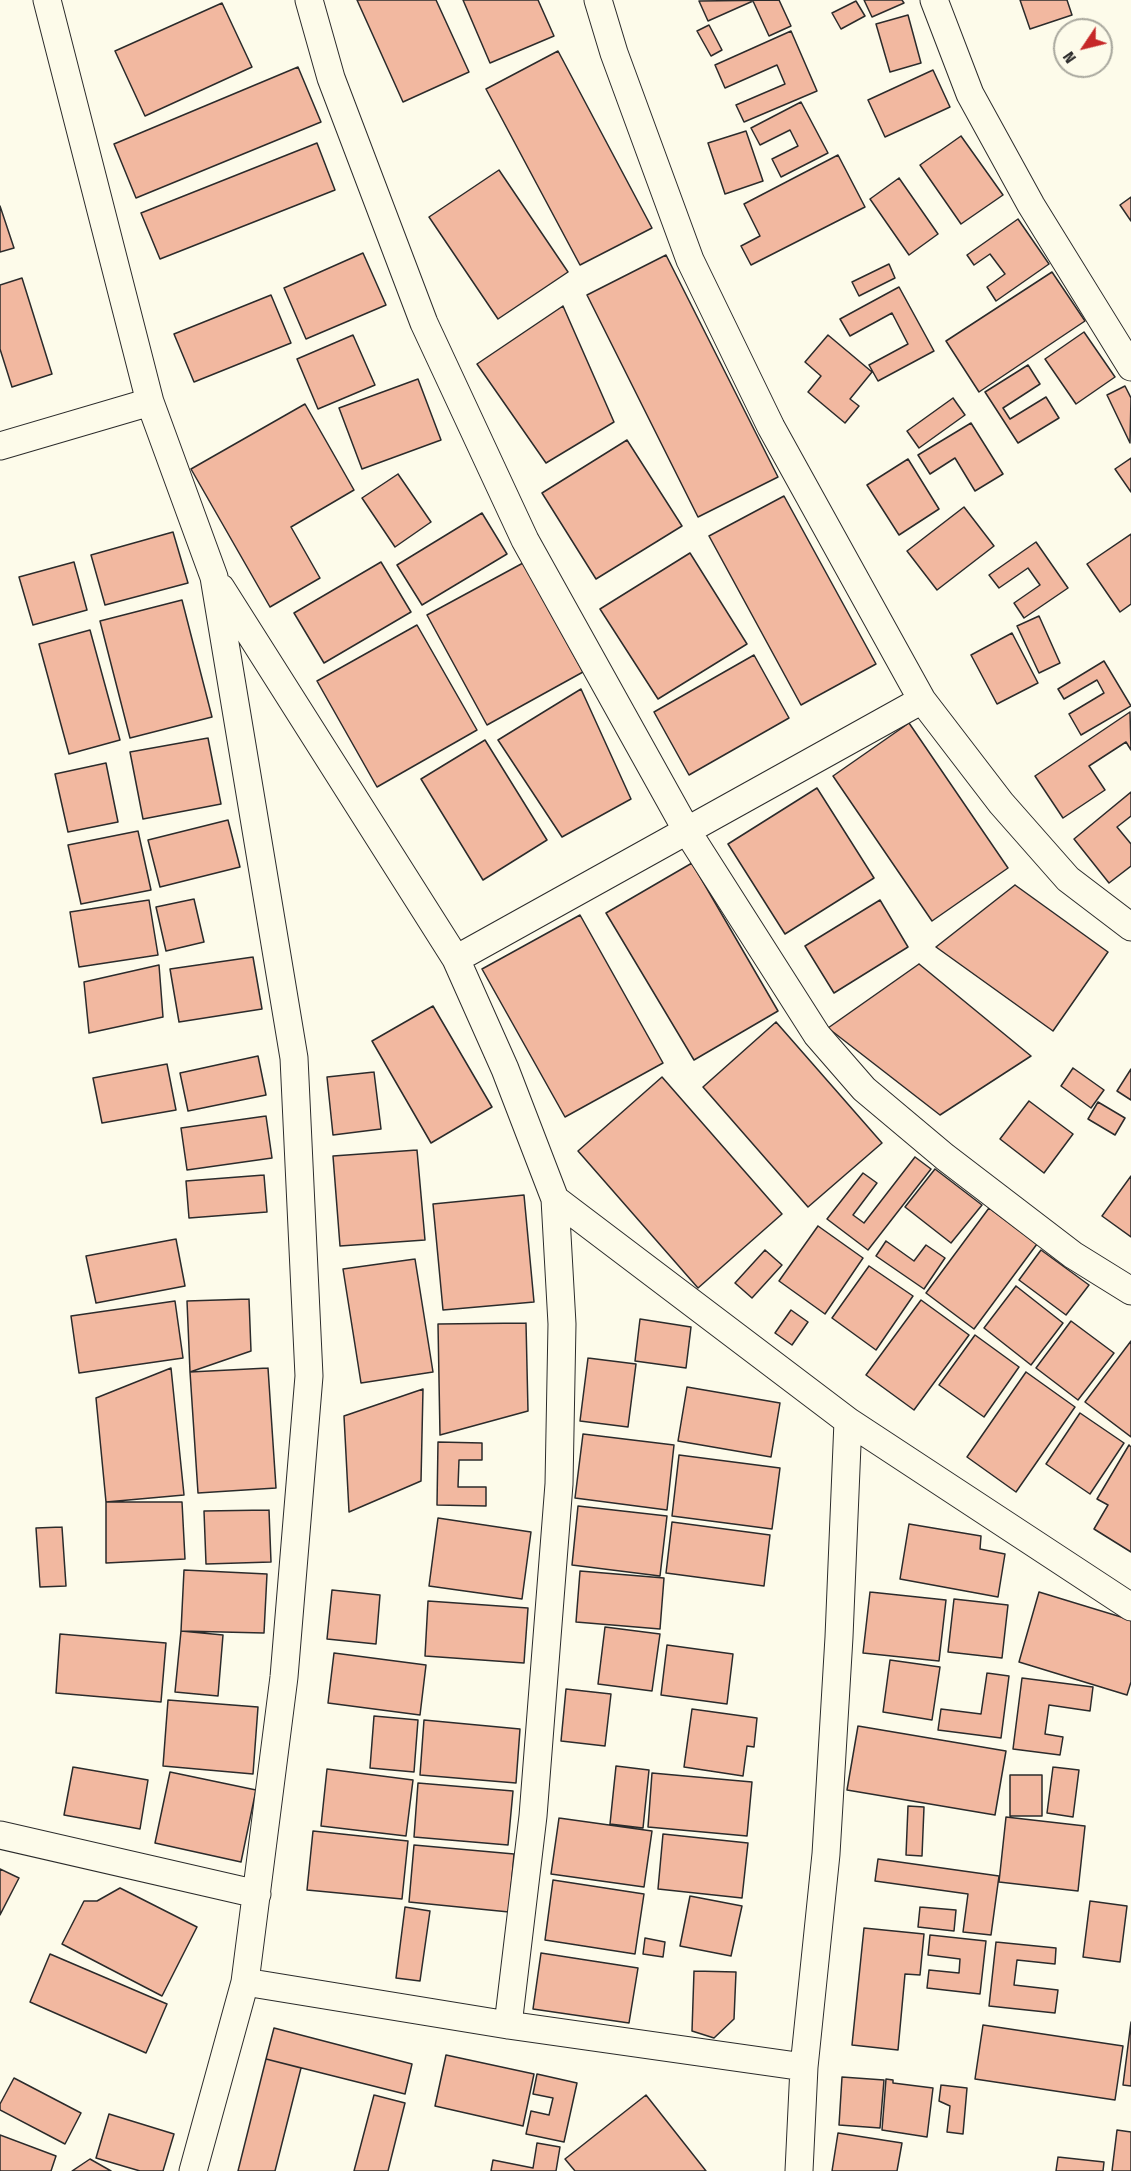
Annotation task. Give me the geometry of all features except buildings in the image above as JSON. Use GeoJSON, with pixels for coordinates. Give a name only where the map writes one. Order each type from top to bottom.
{"type":"FeatureCollection","features":[{"type":"Feature","properties":{"kind":"street"},"geometry":{"type":"LineString","coordinates":[[47,0],[150,402],[214,577],[294,1058],[309,1376],[284,1677],[245,1982],[193,2171]]}},
{"type":"Feature","properties":{"kind":"street"},"geometry":{"type":"LineString","coordinates":[[309,0],[331,78],[424,324],[525,540],[687,831],[817,1035],[864,1089],[945,1157],[1073,1255],[1131,1291]]}},
{"type":"Feature","properties":{"kind":"street"},"geometry":{"type":"LineString","coordinates":[[598,0],[614,54],[690,260],[771,427],[922,700],[1001,803],[1068,879],[1131,927]]}},
{"type":"Feature","properties":{"kind":"street"},"geometry":{"type":"LineString","coordinates":[[934,0],[970,94],[1031,205],[1131,367]]}},
{"type":"Feature","properties":{"kind":"street"},"geometry":{"type":"LineString","coordinates":[[0,446],[150,402]]}},
{"type":"Feature","properties":{"kind":"street"},"geometry":{"type":"LineString","coordinates":[[214,577],[456,959],[505,1069],[555,1199],[562,1324],[558,1484],[533,1816],[508,2025]]}},
{"type":"Feature","properties":{"kind":"street"},"geometry":{"type":"LineString","coordinates":[[456,959],[922,700]]}},
{"type":"Feature","properties":{"kind":"street"},"geometry":{"type":"LineString","coordinates":[[555,1199],[848,1421],[1131,1607]]}},
{"type":"Feature","properties":{"kind":"street"},"geometry":{"type":"LineString","coordinates":[[799,2171],[804,2067],[826,1854],[839,1637],[848,1421]]}},
{"type":"Feature","properties":{"kind":"street"},"geometry":{"type":"LineString","coordinates":[[0,1835],[257,1894]]}},
{"type":"Feature","properties":{"kind":"street"},"geometry":{"type":"LineString","coordinates":[[245,1982],[508,2025],[804,2067]]}}]}
